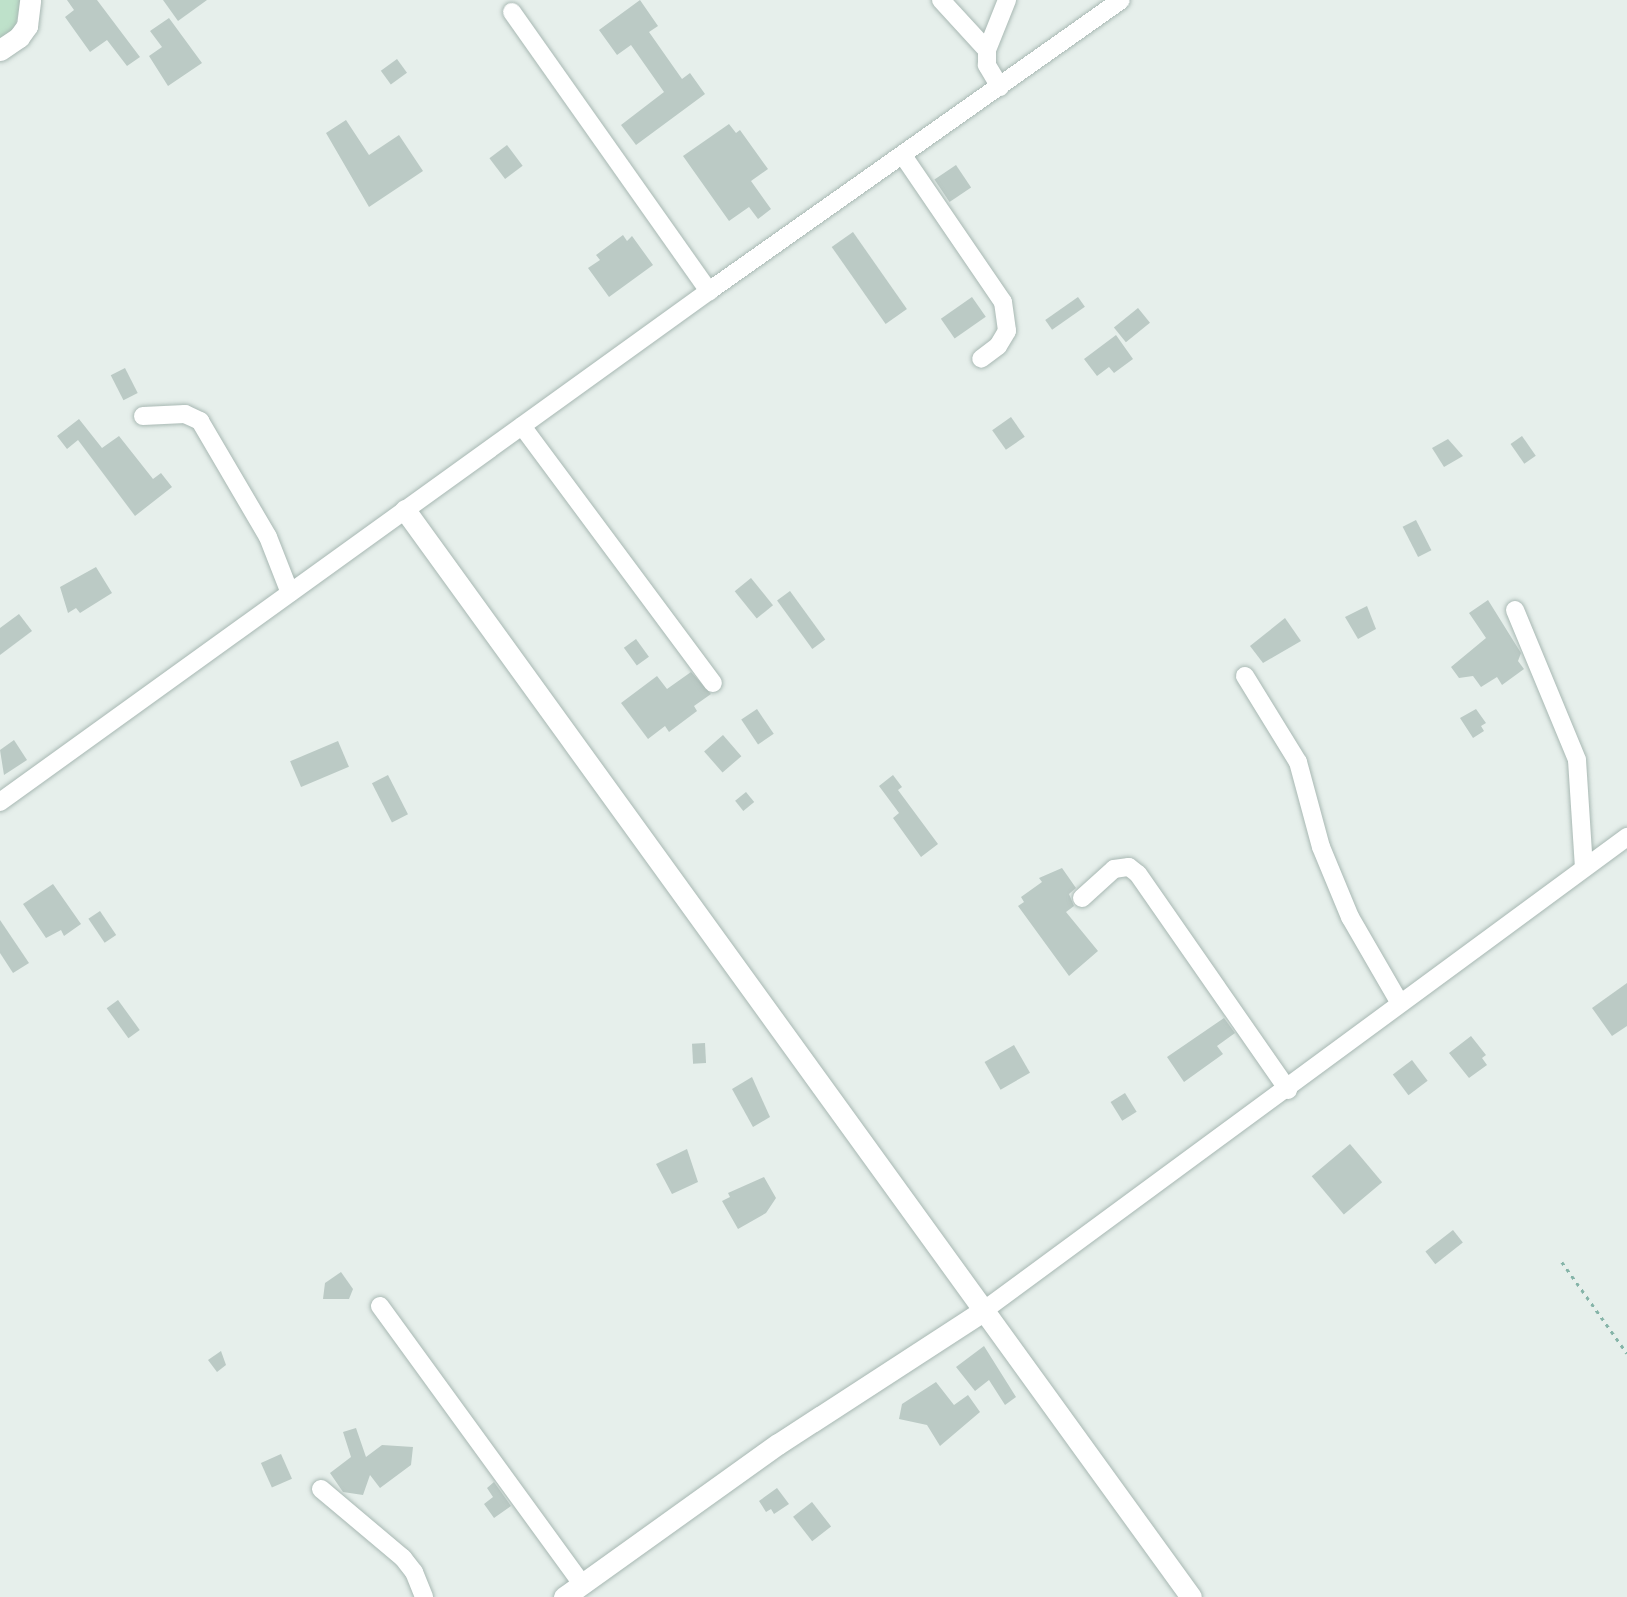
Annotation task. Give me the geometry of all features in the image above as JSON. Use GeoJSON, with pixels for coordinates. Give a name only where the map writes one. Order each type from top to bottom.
{"type":"FeatureCollection","features":[{"type":"Feature","properties":{"kind":"street"},"geometry":{"type":"LineString","coordinates":[[0,50],[19,37],[27,26],[30,0]]}},
{"type":"Feature","properties":{"kind":"street"},"geometry":{"type":"LineString","coordinates":[[941,0],[986,50]]}},
{"type":"Feature","properties":{"kind":"street"},"geometry":{"type":"LineString","coordinates":[[1000,87],[987,65],[986,50],[1007,0]]}},
{"type":"Feature","properties":{"kind":"street"},"geometry":{"type":"LineString","coordinates":[[0,803],[709,291],[904,157],[1121,0]]}},
{"type":"Feature","properties":{"kind":"street"},"geometry":{"type":"LineString","coordinates":[[512,12],[709,291]]}},
{"type":"Feature","properties":{"kind":"street"},"geometry":{"type":"LineString","coordinates":[[904,157],[1003,302],[1007,331],[998,346],[981,359]]}},
{"type":"Feature","properties":{"kind":"street"},"geometry":{"type":"LineString","coordinates":[[143,416],[185,414],[200,421],[268,537],[290,593]]}},
{"type":"Feature","properties":{"kind":"street"},"geometry":{"type":"LineString","coordinates":[[522,426],[713,683]]}},
{"type":"Feature","properties":{"kind":"street"},"geometry":{"type":"LineString","coordinates":[[405,510],[1191,1597]]}},
{"type":"Feature","properties":{"kind":"street"},"geometry":{"type":"LineString","coordinates":[[1515,610],[1577,760],[1584,867]]}},
{"type":"Feature","properties":{"kind":"street"},"geometry":{"type":"LineString","coordinates":[[1245,676],[1298,762],[1321,847],[1350,917],[1399,1002]]}},
{"type":"Feature","properties":{"kind":"street"},"geometry":{"type":"LineString","coordinates":[[564,1597],[778,1444],[983,1311],[1288,1090],[1399,1002],[1627,837]]}},
{"type":"Feature","properties":{"kind":"street"},"geometry":{"type":"LineString","coordinates":[[1082,898],[1114,869],[1129,867],[1138,874],[1288,1090]]}},
{"type":"Feature","properties":{"kind":"street"},"geometry":{"type":"LineString","coordinates":[[380,1306],[582,1584]]}},
{"type":"Feature","properties":{"kind":"street"},"geometry":{"type":"LineString","coordinates":[[321,1489],[403,1558],[414,1572],[424,1597]]}},
{"type":"Feature","properties":{"kind":"path"},"geometry":{"type":"LineString","coordinates":[[1562,1262],[1627,1353]]}},
{"type":"Feature","properties":{"kind":"green space"},"geometry":{"type":"Polygon","coordinates":[[[0,0],[21,0],[15,28],[0,39],[0,0]]]}},
{"type":"Feature","properties":{"kind":"building"},"geometry":{"type":"Polygon","coordinates":[[[67,0],[97,0],[140,57],[127,66],[107,40],[90,52],[65,17],[74,10],[67,0]]]}},
{"type":"Feature","properties":{"kind":"building"},"geometry":{"type":"Polygon","coordinates":[[[163,0],[207,0],[178,21],[163,0]]]}},
{"type":"Feature","properties":{"kind":"building"},"geometry":{"type":"Polygon","coordinates":[[[640,0],[658,26],[649,32],[682,79],[690,73],[705,94],[636,145],[621,125],[664,92],[631,45],[617,55],[599,30],[640,0]]]}},
{"type":"Feature","properties":{"kind":"building"},"geometry":{"type":"Polygon","coordinates":[[[169,18],[202,63],[168,86],[149,56],[162,47],[150,31],[169,18]]]}},
{"type":"Feature","properties":{"kind":"building"},"geometry":{"type":"Polygon","coordinates":[[[397,59],[407,73],[391,85],[381,71],[397,59]]]}},
{"type":"Feature","properties":{"kind":"building"},"geometry":{"type":"Polygon","coordinates":[[[346,120],[369,155],[399,135],[423,171],[369,207],[326,133],[346,120]]]}},
{"type":"Feature","properties":{"kind":"building"},"geometry":{"type":"Polygon","coordinates":[[[729,124],[736,133],[740,130],[768,169],[751,181],[771,209],[758,219],[749,207],[729,221],[683,156],[729,124]]]}},
{"type":"Feature","properties":{"kind":"building"},"geometry":{"type":"Polygon","coordinates":[[[507,145],[523,166],[505,179],[489,158],[507,145]]]}},
{"type":"Feature","properties":{"kind":"building"},"geometry":{"type":"Polygon","coordinates":[[[956,165],[971,187],[950,202],[934,180],[956,165]]]}},
{"type":"Feature","properties":{"kind":"building"},"geometry":{"type":"Polygon","coordinates":[[[853,232],[907,309],[886,324],[832,247],[853,232]]]}},
{"type":"Feature","properties":{"kind":"building"},"geometry":{"type":"Polygon","coordinates":[[[623,235],[627,241],[632,236],[653,265],[609,297],[588,268],[600,260],[596,255],[623,235]]]}},
{"type":"Feature","properties":{"kind":"building"},"geometry":{"type":"Polygon","coordinates":[[[972,297],[986,317],[955,338],[941,319],[972,297]]]}},
{"type":"Feature","properties":{"kind":"building"},"geometry":{"type":"Polygon","coordinates":[[[1078,297],[1085,307],[1052,330],[1045,320],[1078,297]]]}},
{"type":"Feature","properties":{"kind":"building"},"geometry":{"type":"Polygon","coordinates":[[[1138,308],[1150,323],[1126,342],[1114,328],[1138,308]]]}},
{"type":"Feature","properties":{"kind":"building"},"geometry":{"type":"Polygon","coordinates":[[[1116,335],[1133,359],[1114,373],[1109,367],[1097,376],[1084,359],[1116,335]]]}},
{"type":"Feature","properties":{"kind":"building"},"geometry":{"type":"Polygon","coordinates":[[[125,368],[138,393],[123,400],[111,375],[125,368]]]}},
{"type":"Feature","properties":{"kind":"building"},"geometry":{"type":"Polygon","coordinates":[[[1011,417],[1025,437],[1006,450],[992,430],[1011,417]]]}},
{"type":"Feature","properties":{"kind":"building"},"geometry":{"type":"Polygon","coordinates":[[[79,419],[102,448],[119,436],[153,479],[161,473],[172,487],[135,516],[78,440],[67,449],[57,436],[79,419]]]}},
{"type":"Feature","properties":{"kind":"building"},"geometry":{"type":"Polygon","coordinates":[[[1522,436],[1536,456],[1524,464],[1511,444],[1522,436]]]}},
{"type":"Feature","properties":{"kind":"building"},"geometry":{"type":"Polygon","coordinates":[[[1448,439],[1463,456],[1444,467],[1432,448],[1448,439]]]}},
{"type":"Feature","properties":{"kind":"building"},"geometry":{"type":"Polygon","coordinates":[[[1416,520],[1431,550],[1418,557],[1403,527],[1416,520]]]}},
{"type":"Feature","properties":{"kind":"building"},"geometry":{"type":"Polygon","coordinates":[[[96,567],[112,593],[80,613],[76,608],[68,613],[60,587],[96,567]]]}},
{"type":"Feature","properties":{"kind":"building"},"geometry":{"type":"Polygon","coordinates":[[[751,578],[773,605],[757,618],[735,591],[751,578]]]}},
{"type":"Feature","properties":{"kind":"building"},"geometry":{"type":"Polygon","coordinates":[[[790,591],[825,640],[812,649],[777,600],[790,591]]]}},
{"type":"Feature","properties":{"kind":"building"},"geometry":{"type":"Polygon","coordinates":[[[1488,600],[1521,653],[1518,661],[1524,669],[1502,685],[1497,677],[1481,687],[1473,676],[1459,678],[1451,667],[1486,638],[1469,613],[1488,600]]]}},
{"type":"Feature","properties":{"kind":"building"},"geometry":{"type":"Polygon","coordinates":[[[1367,606],[1376,629],[1358,639],[1345,617],[1367,606]]]}},
{"type":"Feature","properties":{"kind":"building"},"geometry":{"type":"Polygon","coordinates":[[[19,614],[32,631],[0,655],[0,628],[19,614]]]}},
{"type":"Feature","properties":{"kind":"building"},"geometry":{"type":"Polygon","coordinates":[[[1285,618],[1301,641],[1263,663],[1250,646],[1285,618]]]}},
{"type":"Feature","properties":{"kind":"building"},"geometry":{"type":"Polygon","coordinates":[[[636,639],[649,657],[637,666],[624,648],[636,639]]]}},
{"type":"Feature","properties":{"kind":"building"},"geometry":{"type":"Polygon","coordinates":[[[691,672],[711,694],[694,706],[697,711],[669,732],[665,726],[648,739],[621,703],[657,676],[667,689],[691,672]]]}},
{"type":"Feature","properties":{"kind":"building"},"geometry":{"type":"Polygon","coordinates":[[[757,709],[774,734],[758,744],[741,720],[757,709]]]}},
{"type":"Feature","properties":{"kind":"building"},"geometry":{"type":"Polygon","coordinates":[[[1476,709],[1486,723],[1481,726],[1484,731],[1473,738],[1460,718],[1476,709]]]}},
{"type":"Feature","properties":{"kind":"building"},"geometry":{"type":"Polygon","coordinates":[[[723,735],[741,756],[723,773],[704,751],[723,735]]]}},
{"type":"Feature","properties":{"kind":"building"},"geometry":{"type":"Polygon","coordinates":[[[14,740],[27,760],[4,775],[0,750],[14,740]]]}},
{"type":"Feature","properties":{"kind":"building"},"geometry":{"type":"Polygon","coordinates":[[[338,741],[349,767],[301,787],[290,761],[338,741]]]}},
{"type":"Feature","properties":{"kind":"building"},"geometry":{"type":"Polygon","coordinates":[[[388,775],[408,814],[392,822],[372,783],[388,775]]]}},
{"type":"Feature","properties":{"kind":"building"},"geometry":{"type":"Polygon","coordinates":[[[893,775],[902,787],[898,790],[938,844],[921,857],[893,818],[899,813],[879,786],[893,775]]]}},
{"type":"Feature","properties":{"kind":"building"},"geometry":{"type":"Polygon","coordinates":[[[746,792],[754,802],[743,811],[735,801],[746,792]]]}},
{"type":"Feature","properties":{"kind":"building"},"geometry":{"type":"Polygon","coordinates":[[[1062,868],[1076,888],[1069,894],[1074,906],[1066,912],[1098,951],[1069,976],[1018,906],[1024,902],[1021,897],[1042,882],[1039,878],[1062,868]]]}},
{"type":"Feature","properties":{"kind":"building"},"geometry":{"type":"Polygon","coordinates":[[[53,884],[81,924],[64,936],[61,930],[46,938],[23,904],[53,884]]]}},
{"type":"Feature","properties":{"kind":"building"},"geometry":{"type":"Polygon","coordinates":[[[100,911],[116,935],[105,943],[88,919],[100,911]]]}},
{"type":"Feature","properties":{"kind":"building"},"geometry":{"type":"Polygon","coordinates":[[[0,920],[29,963],[13,973],[0,953],[0,920]]]}},
{"type":"Feature","properties":{"kind":"building"},"geometry":{"type":"Polygon","coordinates":[[[1627,983],[1627,1026],[1612,1036],[1592,1008],[1627,983]]]}},
{"type":"Feature","properties":{"kind":"building"},"geometry":{"type":"Polygon","coordinates":[[[118,1000],[140,1030],[128,1038],[107,1008],[118,1000]]]}},
{"type":"Feature","properties":{"kind":"building"},"geometry":{"type":"Polygon","coordinates":[[[1224,1018],[1235,1033],[1217,1046],[1223,1054],[1184,1082],[1167,1057],[1224,1018]]]}},
{"type":"Feature","properties":{"kind":"building"},"geometry":{"type":"Polygon","coordinates":[[[1471,1036],[1486,1055],[1482,1058],[1487,1065],[1469,1078],[1449,1053],[1471,1036]]]}},
{"type":"Feature","properties":{"kind":"building"},"geometry":{"type":"Polygon","coordinates":[[[705,1043],[706,1063],[693,1064],[692,1044],[705,1043]]]}},
{"type":"Feature","properties":{"kind":"building"},"geometry":{"type":"Polygon","coordinates":[[[1014,1045],[1030,1073],[1001,1090],[985,1062],[1014,1045]]]}},
{"type":"Feature","properties":{"kind":"building"},"geometry":{"type":"Polygon","coordinates":[[[1412,1060],[1428,1081],[1408,1095],[1393,1074],[1412,1060]]]}},
{"type":"Feature","properties":{"kind":"building"},"geometry":{"type":"Polygon","coordinates":[[[752,1077],[770,1117],[753,1127],[732,1089],[752,1077]]]}},
{"type":"Feature","properties":{"kind":"building"},"geometry":{"type":"Polygon","coordinates":[[[1125,1093],[1137,1112],[1122,1121],[1111,1102],[1125,1093]]]}},
{"type":"Feature","properties":{"kind":"building"},"geometry":{"type":"Polygon","coordinates":[[[1350,1144],[1382,1182],[1344,1214],[1312,1176],[1350,1144]]]}},
{"type":"Feature","properties":{"kind":"building"},"geometry":{"type":"Polygon","coordinates":[[[687,1149],[698,1182],[672,1194],[656,1164],[687,1149]]]}},
{"type":"Feature","properties":{"kind":"building"},"geometry":{"type":"Polygon","coordinates":[[[764,1177],[776,1198],[766,1213],[738,1229],[722,1201],[730,1197],[728,1193],[764,1177]]]}},
{"type":"Feature","properties":{"kind":"building"},"geometry":{"type":"Polygon","coordinates":[[[1453,1230],[1463,1243],[1435,1264],[1425,1252],[1453,1230]]]}},
{"type":"Feature","properties":{"kind":"building"},"geometry":{"type":"Polygon","coordinates":[[[341,1272],[353,1289],[349,1299],[323,1299],[325,1283],[341,1272]]]}},
{"type":"Feature","properties":{"kind":"building"},"geometry":{"type":"Polygon","coordinates":[[[984,1346],[1016,1397],[1005,1405],[989,1380],[975,1391],[956,1367],[984,1346]]]}},
{"type":"Feature","properties":{"kind":"building"},"geometry":{"type":"Polygon","coordinates":[[[221,1351],[226,1365],[217,1372],[208,1360],[221,1351]]]}},
{"type":"Feature","properties":{"kind":"building"},"geometry":{"type":"Polygon","coordinates":[[[936,1382],[954,1405],[968,1395],[980,1412],[940,1446],[927,1425],[899,1419],[902,1404],[936,1382]]]}},
{"type":"Feature","properties":{"kind":"building"},"geometry":{"type":"Polygon","coordinates":[[[356,1428],[366,1457],[382,1445],[413,1447],[411,1465],[380,1488],[370,1475],[363,1495],[343,1492],[330,1473],[351,1457],[343,1432],[356,1428]]]}},
{"type":"Feature","properties":{"kind":"building"},"geometry":{"type":"Polygon","coordinates":[[[281,1454],[292,1479],[272,1488],[261,1463],[281,1454]]]}},
{"type":"Feature","properties":{"kind":"building"},"geometry":{"type":"Polygon","coordinates":[[[494,1482],[511,1506],[494,1518],[484,1504],[493,1497],[487,1488],[494,1482]]]}},
{"type":"Feature","properties":{"kind":"building"},"geometry":{"type":"Polygon","coordinates":[[[777,1488],[789,1504],[774,1514],[771,1509],[766,1512],[759,1501],[777,1488]]]}},
{"type":"Feature","properties":{"kind":"building"},"geometry":{"type":"Polygon","coordinates":[[[812,1502],[831,1526],[812,1541],[793,1517],[812,1502]]]}}]}
